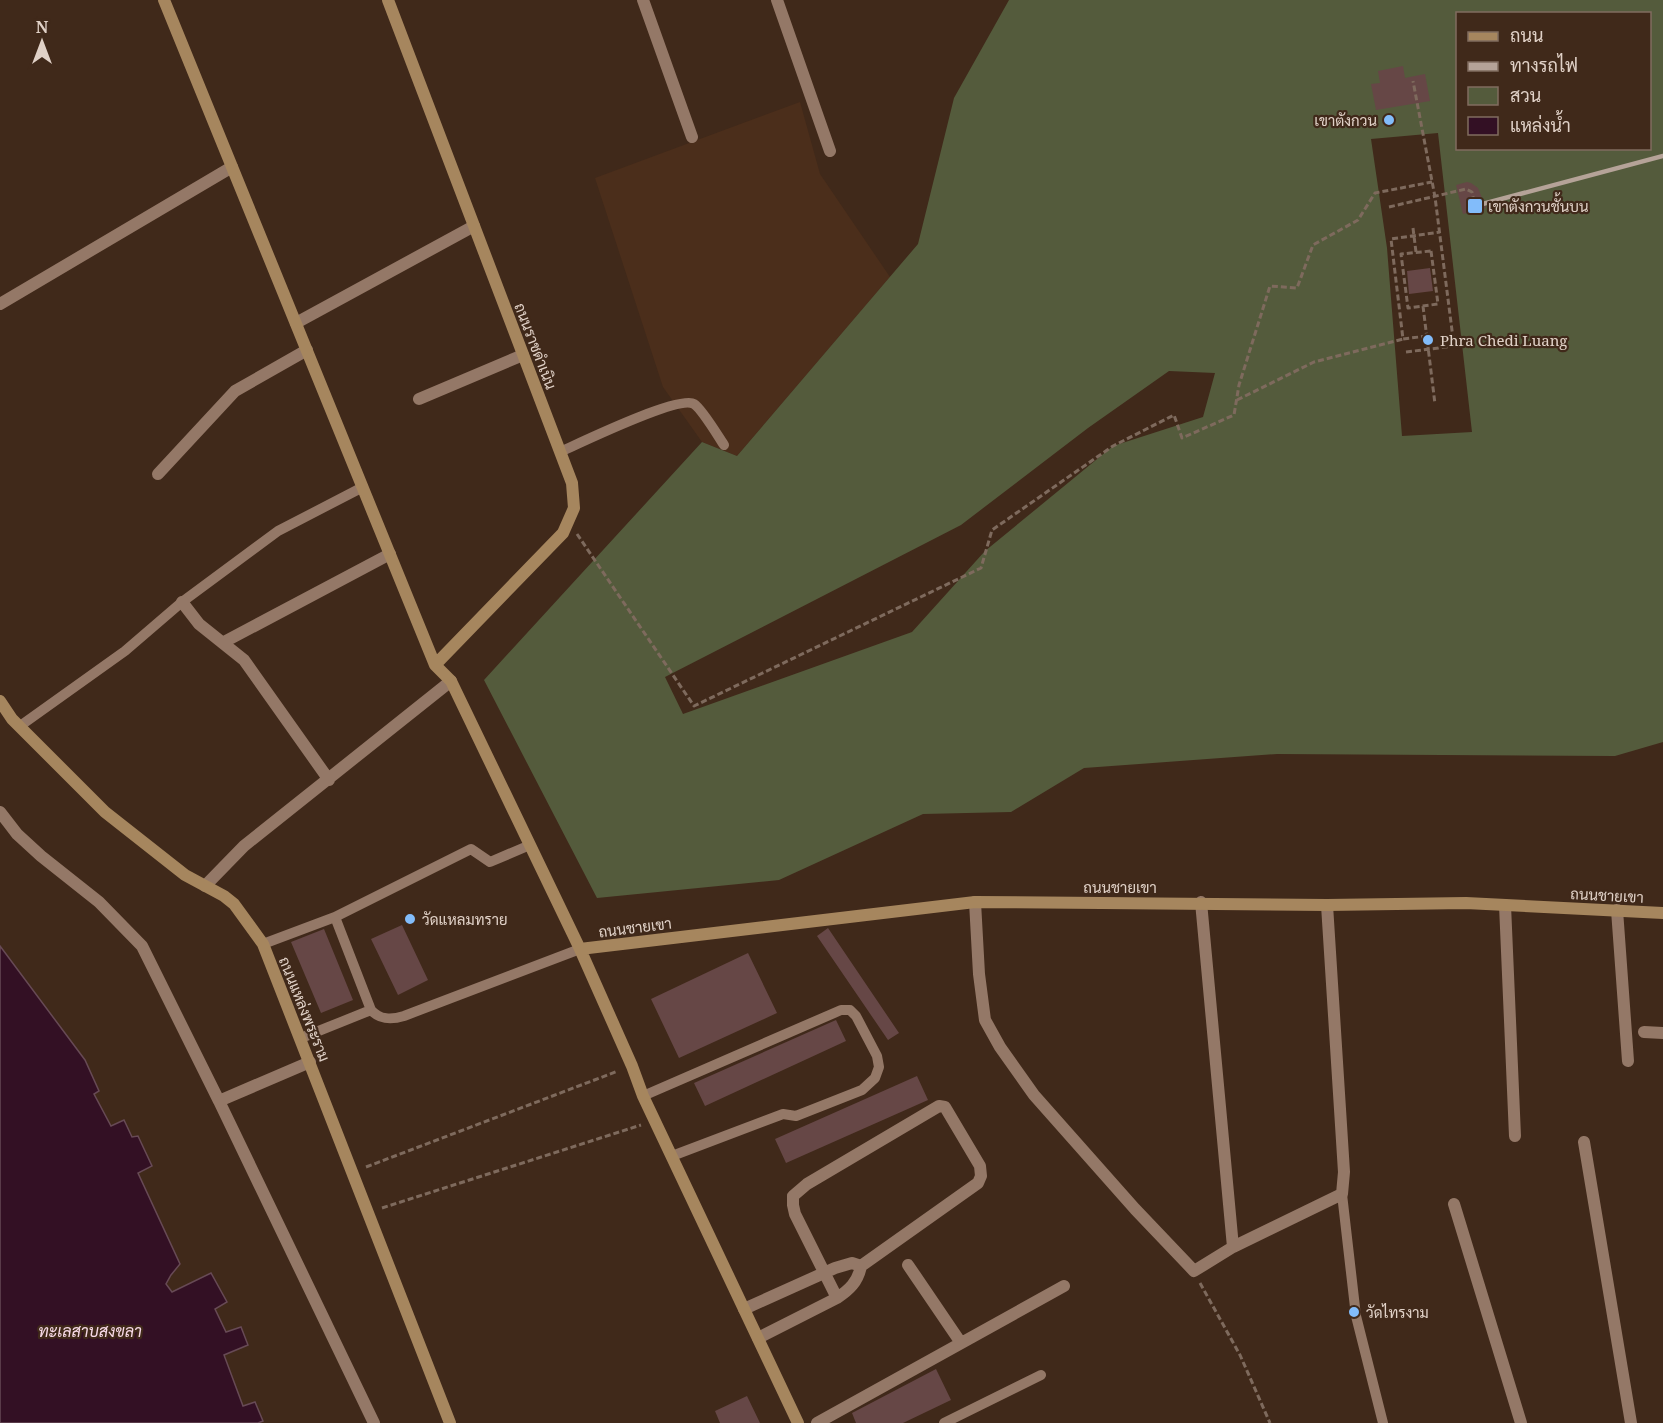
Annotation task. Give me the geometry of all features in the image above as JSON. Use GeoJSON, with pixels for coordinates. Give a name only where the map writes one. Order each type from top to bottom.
{"type":"FeatureCollection","features":[{"type":"Feature","properties":{"kind":"street"},"geometry":{"type":"LineString","coordinates":[[164,0],[435,664],[451,681],[580,949],[643,1096],[798,1423]]}},
{"type":"Feature","properties":{"kind":"street","name":"ถนนราชดำเนิน"},"geometry":{"type":"LineString","coordinates":[[388,0],[572,483],[573,508],[562,532],[435,664]]}},
{"type":"Feature","properties":{"kind":"street"},"geometry":{"type":"LineString","coordinates":[[643,0],[692,137]]}},
{"type":"Feature","properties":{"kind":"street"},"geometry":{"type":"LineString","coordinates":[[777,0],[830,151]]}},
{"type":"Feature","properties":{"kind":"street"},"geometry":{"type":"LineString","coordinates":[[0,304],[232,167]]}},
{"type":"Feature","properties":{"kind":"street"},"geometry":{"type":"LineString","coordinates":[[296,323],[474,226]]}},
{"type":"Feature","properties":{"kind":"street"},"geometry":{"type":"LineString","coordinates":[[158,474],[235,391],[307,350]]}},
{"type":"Feature","properties":{"kind":"street"},"geometry":{"type":"LineString","coordinates":[[419,399],[523,355]]}},
{"type":"Feature","properties":{"kind":"street"},"geometry":{"type":"LineString","coordinates":[[224,642],[390,554]]}},
{"type":"Feature","properties":{"kind":"street"},"geometry":{"type":"LineString","coordinates":[[182,602],[199,624],[244,660],[329,780]]}},
{"type":"Feature","properties":{"kind":"street"},"geometry":{"type":"LineString","coordinates":[[205,886],[239,850],[451,681]]}},
{"type":"Feature","properties":{"kind":"street","name":"ถนนแหล่งพระราม"},"geometry":{"type":"LineString","coordinates":[[0,701],[12,718],[105,812],[173,866],[234,904],[263,944],[450,1423]]}},
{"type":"Feature","properties":{"kind":"street"},"geometry":{"type":"LineString","coordinates":[[0,812],[17,834],[41,856],[93,896],[142,946],[374,1423]]}},
{"type":"Feature","properties":{"kind":"street"},"geometry":{"type":"LineString","coordinates":[[975,902],[979,974],[985,1020],[999,1047],[1034,1095],[1135,1209],[1194,1271],[1233,1247],[1342,1194],[1344,1172],[1327,904]]}},
{"type":"Feature","properties":{"kind":"street","name":"ถนนชายเขา"},"geometry":{"type":"LineString","coordinates":[[580,949],[975,902],[1466,903],[1663,913]]}},
{"type":"Feature","properties":{"kind":"street"},"geometry":{"type":"LineString","coordinates":[[1201,902],[1233,1247]]}},
{"type":"Feature","properties":{"kind":"street"},"geometry":{"type":"LineString","coordinates":[[1505,905],[1515,1136]]}},
{"type":"Feature","properties":{"kind":"street"},"geometry":{"type":"LineString","coordinates":[[1617,910],[1628,1061]]}},
{"type":"Feature","properties":{"kind":"street"},"geometry":{"type":"LineString","coordinates":[[1644,1032],[1663,1033]]}},
{"type":"Feature","properties":{"kind":"street"},"geometry":{"type":"LineString","coordinates":[[219,1101],[310,1062]]}},
{"type":"Feature","properties":{"kind":"street"},"geometry":{"type":"LineString","coordinates":[[758,1338],[837,1298],[858,1279],[861,1266],[978,1183],[981,1176],[980,1166],[949,1110],[943,1106],[939,1106],[869,1147],[795,1193],[793,1205],[795,1214],[837,1298]]}},
{"type":"Feature","properties":{"kind":"street"},"geometry":{"type":"LineString","coordinates":[[1584,1142],[1631,1423]]}},
{"type":"Feature","properties":{"kind":"street"},"geometry":{"type":"LineString","coordinates":[[1454,1204],[1521,1423]]}},
{"type":"Feature","properties":{"kind":"street"},"geometry":{"type":"LineString","coordinates":[[744,1310],[822,1272],[844,1264],[852,1263],[861,1266]]}},
{"type":"Feature","properties":{"kind":"street"},"geometry":{"type":"LineString","coordinates":[[908,1265],[961,1343]]}},
{"type":"Feature","properties":{"kind":"street"},"geometry":{"type":"LineString","coordinates":[[817,1423],[1064,1286]]}},
{"type":"Feature","properties":{"kind":"lane"},"geometry":{"type":"LineString","coordinates":[[560,452],[645,414],[687,403],[695,405],[724,445]]}},
{"type":"Feature","properties":{"kind":"lane"},"geometry":{"type":"LineString","coordinates":[[20,726],[125,651],[182,602],[278,531],[363,488]]}},
{"type":"Feature","properties":{"kind":"lane"},"geometry":{"type":"LineString","coordinates":[[263,944],[335,917],[469,850],[475,850],[490,862],[530,845]]}},
{"type":"Feature","properties":{"kind":"lane"},"geometry":{"type":"LineString","coordinates":[[335,917],[371,1010],[376,1016],[382,1018],[395,1019],[404,1016],[580,949]]}},
{"type":"Feature","properties":{"kind":"lane"},"geometry":{"type":"LineString","coordinates":[[301,1038],[371,1010]]}},
{"type":"Feature","properties":{"kind":"lane"},"geometry":{"type":"LineString","coordinates":[[643,1096],[841,1010],[850,1010],[856,1016],[877,1056],[878,1072],[862,1090],[796,1116],[783,1114],[672,1156]]}},
{"type":"Feature","properties":{"kind":"lane"},"geometry":{"type":"LineString","coordinates":[[1342,1194],[1356,1316],[1383,1423]]}},
{"type":"Feature","properties":{"kind":"lane"},"geometry":{"type":"LineString","coordinates":[[944,1423],[1041,1375]]}},
{"type":"Feature","properties":{"kind":"path"},"geometry":{"type":"LineString","coordinates":[[1406,352],[1454,346],[1435,197],[1413,81]]}},
{"type":"Feature","properties":{"kind":"path"},"geometry":{"type":"LineString","coordinates":[[568,520],[694,706],[981,568],[992,530],[1113,447],[1174,415],[1182,438],[1234,415],[1239,385],[1270,286],[1298,288],[1313,245],[1358,220],[1375,193],[1432,182]]}},
{"type":"Feature","properties":{"kind":"path"},"geometry":{"type":"LineString","coordinates":[[1389,207],[1466,189],[1472,192],[1475,206]]}},
{"type":"Feature","properties":{"kind":"path"},"geometry":{"type":"LineString","coordinates":[[1413,228],[1416,252]]}},
{"type":"Feature","properties":{"kind":"path"},"geometry":{"type":"LineString","coordinates":[[1403,339],[1391,239],[1440,232]]}},
{"type":"Feature","properties":{"kind":"path"},"geometry":{"type":"LineString","coordinates":[[1431,251],[1438,304],[1408,308],[1401,254],[1416,252],[1431,251]]}},
{"type":"Feature","properties":{"kind":"path"},"geometry":{"type":"LineString","coordinates":[[1435,278],[1445,276]]}},
{"type":"Feature","properties":{"kind":"path"},"geometry":{"type":"LineString","coordinates":[[1423,306],[1435,404]]}},
{"type":"Feature","properties":{"kind":"path"},"geometry":{"type":"LineString","coordinates":[[1236,400],[1314,362],[1403,339],[1427,336]]}},
{"type":"Feature","properties":{"kind":"path"},"geometry":{"type":"LineString","coordinates":[[353,1171],[632,1066]]}},
{"type":"Feature","properties":{"kind":"path"},"geometry":{"type":"LineString","coordinates":[[368,1212],[655,1121]]}},
{"type":"Feature","properties":{"kind":"path"},"geometry":{"type":"LineString","coordinates":[[1194,1271],[1240,1355],[1270,1423]]}},
{"type":"Feature","properties":{"kind":"shaded area"},"geometry":{"type":"Polygon","coordinates":[[[800,102],[820,174],[890,277],[737,456],[702,442],[663,387],[595,178],[800,102]]]}},
{"type":"Feature","properties":{"kind":"green space"},"geometry":{"type":"Polygon","coordinates":[[[1009,0],[1663,0],[1663,742],[1615,756],[1277,754],[1084,768],[1011,812],[923,814],[779,880],[597,898],[484,680],[702,442],[737,456],[918,244],[954,98],[1009,0]],[[1438,133],[1371,139],[1387,248],[1402,436],[1472,432],[1438,133]],[[1169,371],[1088,428],[961,525],[665,677],[683,714],[912,632],[985,551],[1113,446],[1203,417],[1215,373],[1169,371]]]}},
{"type":"Feature","properties":{"kind":"water","name":"ทะเลสาบสงขลา"},"geometry":{"type":"Polygon","coordinates":[[[0,946],[85,1060],[99,1091],[94,1094],[111,1126],[124,1120],[132,1137],[138,1136],[152,1166],[138,1173],[180,1264],[166,1284],[172,1292],[211,1273],[227,1302],[215,1309],[226,1332],[241,1327],[248,1345],[224,1355],[243,1406],[255,1402],[263,1421],[258,1423],[0,1423],[0,946]]]}},
{"type":"Feature","properties":{"kind":"building"},"geometry":{"type":"Polygon","coordinates":[[[1403,66],[1405,78],[1425,74],[1430,101],[1376,110],[1371,84],[1380,83],[1378,71],[1403,66]]]}},
{"type":"Feature","properties":{"kind":"building"},"geometry":{"type":"Polygon","coordinates":[[[1467,182],[1478,188],[1486,208],[1463,214],[1456,185],[1467,182]]]}},
{"type":"Feature","properties":{"kind":"building"},"geometry":{"type":"Polygon","coordinates":[[[1430,268],[1433,291],[1409,294],[1407,271],[1430,268]]]}},
{"type":"Feature","properties":{"kind":"building"},"geometry":{"type":"Polygon","coordinates":[[[402,925],[428,980],[398,995],[371,939],[402,925]]]}},
{"type":"Feature","properties":{"kind":"building"},"geometry":{"type":"Polygon","coordinates":[[[828,928],[899,1033],[888,1040],[817,936],[828,928]]]}},
{"type":"Feature","properties":{"kind":"building"},"geometry":{"type":"Polygon","coordinates":[[[324,929],[353,1000],[321,1013],[291,942],[324,929]]]}},
{"type":"Feature","properties":{"kind":"building"},"geometry":{"type":"Polygon","coordinates":[[[748,953],[777,1013],[679,1058],[651,999],[748,953]]]}},
{"type":"Feature","properties":{"kind":"building"},"geometry":{"type":"Polygon","coordinates":[[[836,1020],[846,1041],[705,1106],[694,1083],[836,1020]]]}},
{"type":"Feature","properties":{"kind":"building"},"geometry":{"type":"Polygon","coordinates":[[[917,1076],[928,1100],[786,1163],[775,1139],[917,1076]]]}},
{"type":"Feature","properties":{"kind":"building"},"geometry":{"type":"Polygon","coordinates":[[[936,1369],[951,1400],[903,1423],[856,1423],[852,1413],[936,1369]]]}},
{"type":"Feature","properties":{"kind":"building"},"geometry":{"type":"Polygon","coordinates":[[[747,1396],[760,1423],[720,1423],[715,1411],[747,1396]]]}},
{"type":"Feature","properties":{"kind":"railway"},"geometry":{"type":"LineString","coordinates":[[1475,206],[1663,156]]}},
{"type":"Feature","properties":{"kind":"place","name":"เขาตังกวน"},"geometry":{"type":"Point","coordinates":[1389,120]}},
{"type":"Feature","properties":{"kind":"place","name":"เขาตังกวนชั้นบน"},"geometry":{"type":"Point","coordinates":[1475,206]}},
{"type":"Feature","properties":{"kind":"place","name":"Phra Chedi Luang"},"geometry":{"type":"Point","coordinates":[1428,340]}},
{"type":"Feature","properties":{"kind":"place","name":"วัดแหลมทราย"},"geometry":{"type":"Point","coordinates":[410,919]}},
{"type":"Feature","properties":{"kind":"place","name":"วัดไทรงาม"},"geometry":{"type":"Point","coordinates":[1354,1312]}}]}
